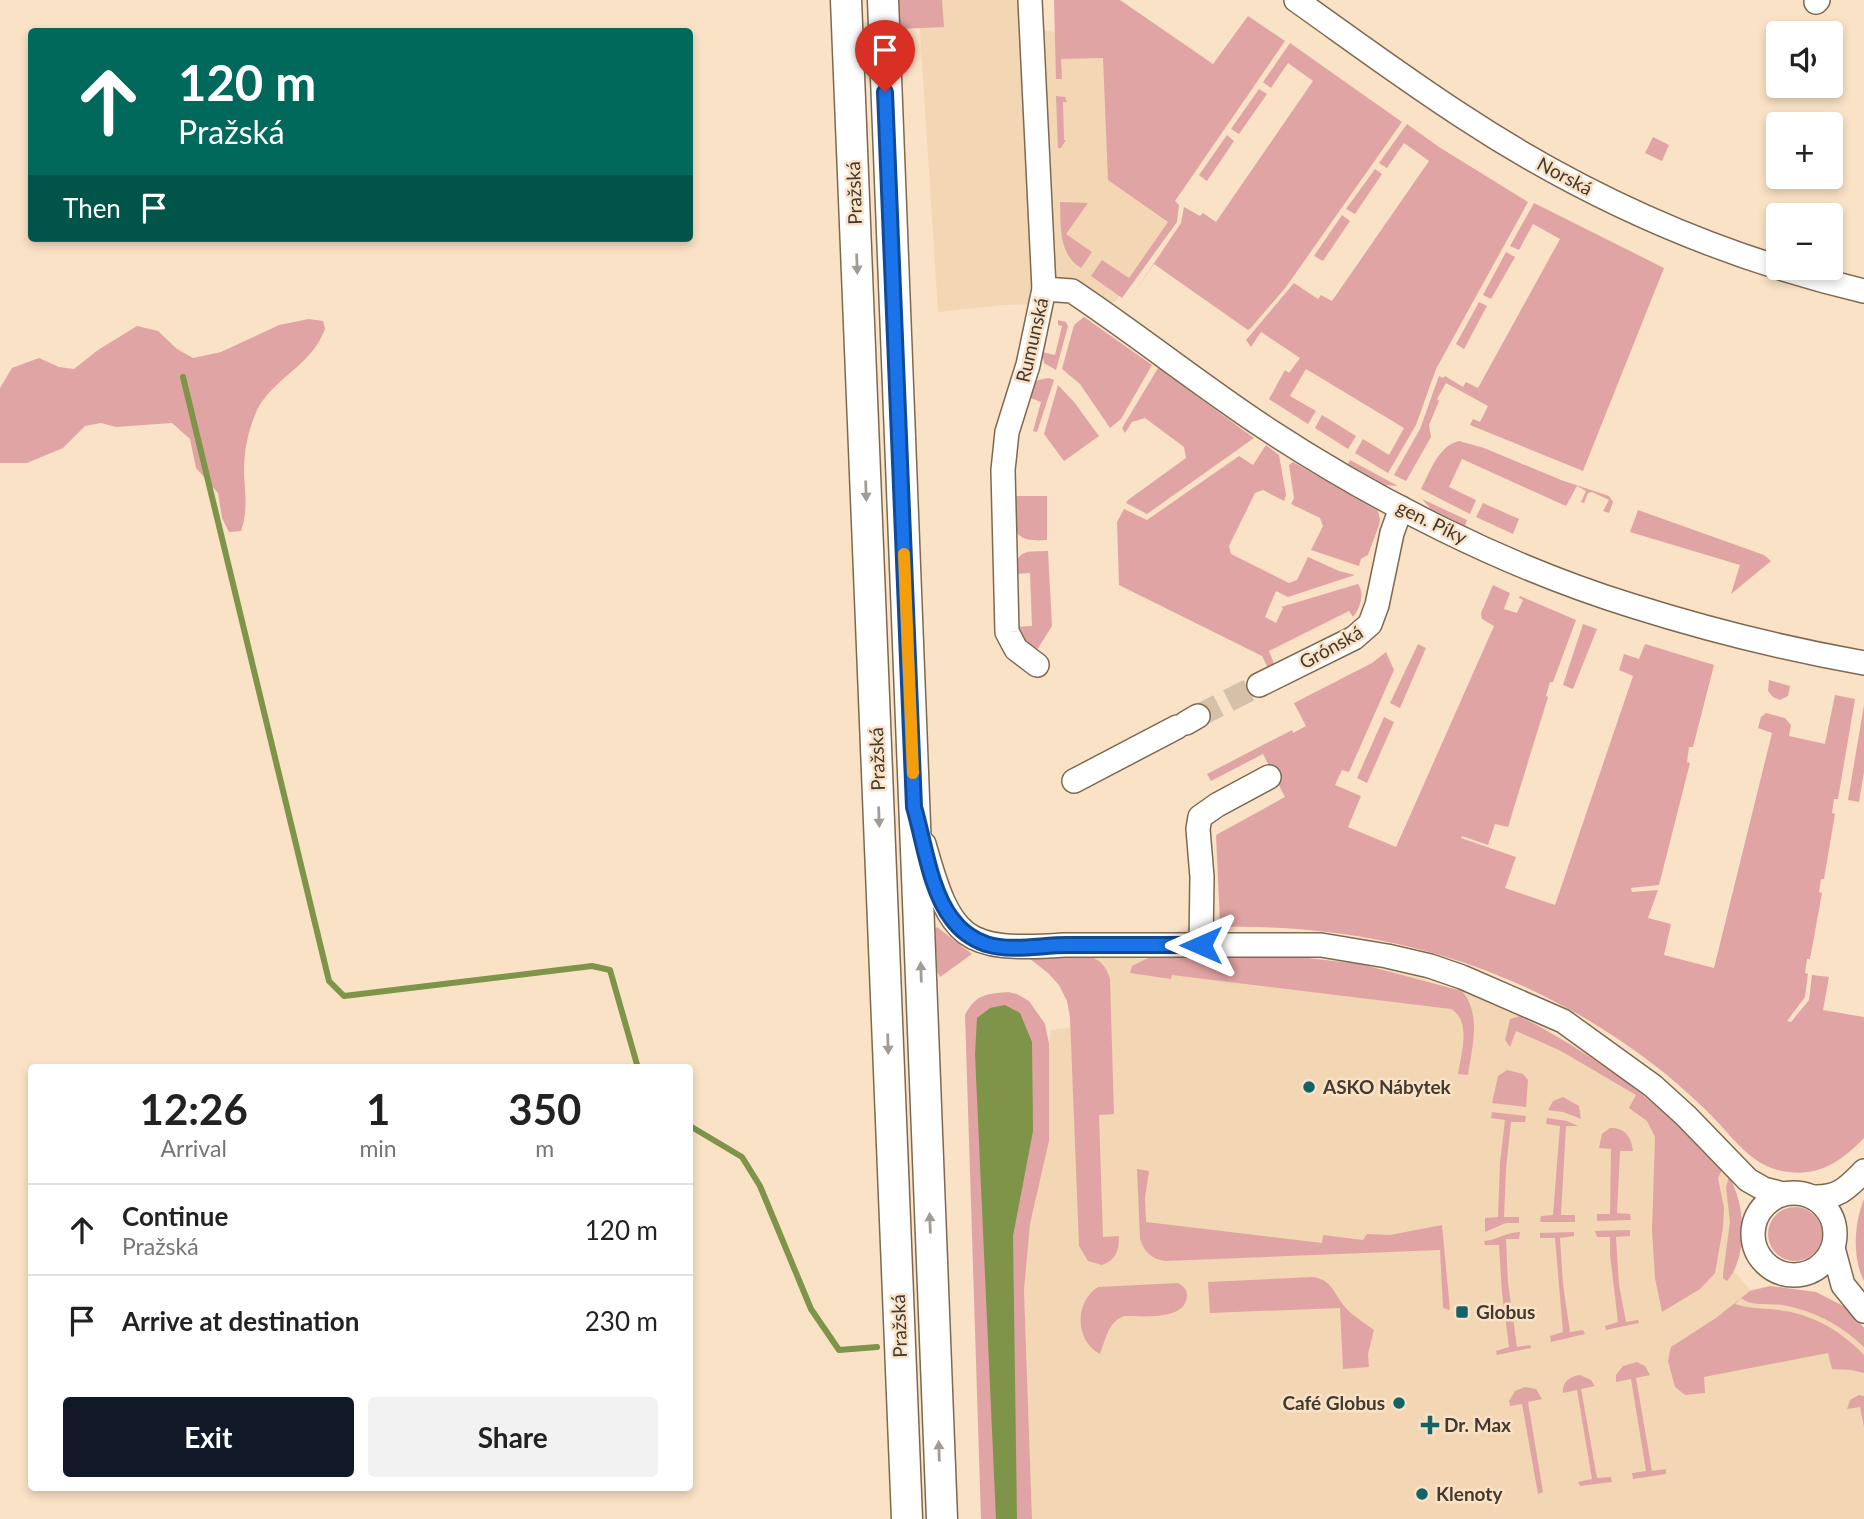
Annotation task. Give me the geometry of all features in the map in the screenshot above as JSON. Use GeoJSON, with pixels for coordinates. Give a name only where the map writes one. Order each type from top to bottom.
{"type":"FeatureCollection","features":[{"type":"Feature","properties":{"kind":"main road","name":"Pražská"},"geometry":{"type":"LineString","coordinates":[[846,0],[907,1519]]}},
{"type":"Feature","properties":{"kind":"main road","name":"Pražská"},"geometry":{"type":"LineString","coordinates":[[883,0],[942,1519]]}},
{"type":"Feature","properties":{"kind":"street","name":"Rumunská"},"geometry":{"type":"LineString","coordinates":[[1030,0],[1044,289],[1028,365],[1007,432],[1003,470],[1007,632],[1016,649],[1037,665]]}},
{"type":"Feature","properties":{"kind":"street","name":"Norská"},"geometry":{"type":"LineString","coordinates":[[1296,0],[1462,116],[1550,169],[1646,218],[1716,247],[1780,269],[1864,291]]}},
{"type":"Feature","properties":{"kind":"street","name":"gen. Píky"},"geometry":{"type":"LineString","coordinates":[[1044,289],[1072,291],[1268,429],[1401,508],[1498,554],[1632,606],[1766,643],[1864,663]]}},
{"type":"Feature","properties":{"kind":"street","name":"Grónská"},"geometry":{"type":"LineString","coordinates":[[1259,685],[1354,638],[1367,628],[1377,605],[1392,533],[1401,508]]}},
{"type":"Feature","properties":{"kind":"street"},"geometry":{"type":"LineString","coordinates":[[1074,781],[1187,722]]}},
{"type":"Feature","properties":{"kind":"street"},"geometry":{"type":"LineString","coordinates":[[1201,945],[1200,817],[1269,777]]}},
{"type":"Feature","properties":{"kind":"street"},"geometry":{"type":"LineString","coordinates":[[914,807],[938,895],[954,922],[970,936],[996,946],[1321,945],[1419,963],[1476,981],[1563,1021],[1628,1066],[1686,1116],[1744,1177],[1756,1186],[1783,1194]]}},
{"type":"Feature","properties":{"kind":"street"},"geometry":{"type":"LineString","coordinates":[[1744,1177],[1756,1217],[1754,1240],[1761,1258],[1780,1272],[1790,1275],[1805,1274],[1829,1281],[1848,1293],[1864,1311]]}},
{"type":"Feature","properties":{"kind":"street"},"geometry":{"type":"LineString","coordinates":[[1756,1217],[1764,1205],[1783,1194],[1798,1192],[1813,1197],[1831,1197],[1855,1180]]}},
{"type":"Feature","properties":{"kind":"street"},"geometry":{"type":"LineString","coordinates":[[1848,1293],[1838,1272],[1833,1248],[1838,1204],[1855,1180]]}},
{"type":"Feature","properties":{"kind":"street"},"geometry":{"type":"LineString","coordinates":[[1813,1197],[1827,1208],[1835,1224]]}},
{"type":"Feature","properties":{"kind":"street"},"geometry":{"type":"LineString","coordinates":[[1805,1274],[1820,1266],[1833,1248]]}},
{"type":"Feature","properties":{"kind":"shaded area"},"geometry":{"type":"Polygon","coordinates":[[[898,0],[942,0],[944,27],[899,29],[898,0]]]}},
{"type":"Feature","properties":{"kind":"shaded area"},"geometry":{"type":"Polygon","coordinates":[[[918,0],[1042,0],[1044,30],[1113,45],[1173,223],[1115,302],[1003,305],[938,312],[918,0]]]}},
{"type":"Feature","properties":{"kind":"shaded area"},"geometry":{"type":"Polygon","coordinates":[[[1054,0],[1120,0],[1213,64],[1248,16],[1285,41],[1175,201],[1179,205],[1177,222],[1122,298],[1091,276],[1102,260],[1129,278],[1168,222],[1108,180],[1103,58],[1061,59],[1062,79],[1056,79],[1054,0]]]}},
{"type":"Feature","properties":{"kind":"shaded area"},"geometry":{"type":"Polygon","coordinates":[[[1290,43],[1402,122],[1286,287],[1250,329],[1154,264],[1136,290],[1181,223],[1184,207],[1200,216],[1203,213],[1216,222],[1313,81],[1288,63],[1271,88],[1263,82],[1290,43]]]}},
{"type":"Feature","properties":{"kind":"shaded area"},"geometry":{"type":"Polygon","coordinates":[[[1259,89],[1267,94],[1239,134],[1231,129],[1259,89]]]}},
{"type":"Feature","properties":{"kind":"shaded area"},"geometry":{"type":"Polygon","coordinates":[[[1056,96],[1065,97],[1067,102],[1063,102],[1066,140],[1061,148],[1058,148],[1056,96]]]}},
{"type":"Feature","properties":{"kind":"shaded area"},"geometry":{"type":"Polygon","coordinates":[[[1407,124],[1528,202],[1436,369],[1416,425],[1388,473],[1355,453],[1363,439],[1389,455],[1404,428],[1306,369],[1290,396],[1316,411],[1308,424],[1269,399],[1285,370],[1289,373],[1300,358],[1261,332],[1251,347],[1246,340],[1294,283],[1318,299],[1321,295],[1332,301],[1429,161],[1404,143],[1387,168],[1379,163],[1407,124]]]}},
{"type":"Feature","properties":{"kind":"shaded area"},"geometry":{"type":"Polygon","coordinates":[[[1227,135],[1234,141],[1207,181],[1199,175],[1227,135]]]}},
{"type":"Feature","properties":{"kind":"shaded area"},"geometry":{"type":"Polygon","coordinates":[[[1653,137],[1669,145],[1662,161],[1645,153],[1653,137]]]}},
{"type":"Feature","properties":{"kind":"shaded area"},"geometry":{"type":"Polygon","coordinates":[[[1375,169],[1382,174],[1355,214],[1346,209],[1375,169]]]}},
{"type":"Feature","properties":{"kind":"shaded area"},"geometry":{"type":"Polygon","coordinates":[[[1060,202],[1088,203],[1066,234],[1092,252],[1081,268],[1068,255],[1062,238],[1060,202]]]}},
{"type":"Feature","properties":{"kind":"shaded area"},"geometry":{"type":"Polygon","coordinates":[[[1534,203],[1664,268],[1583,471],[1470,425],[1473,419],[1480,422],[1488,406],[1446,383],[1437,399],[1439,401],[1429,425],[1431,437],[1406,481],[1394,475],[1420,429],[1439,376],[1445,376],[1463,387],[1466,382],[1478,388],[1560,239],[1533,224],[1519,250],[1510,246],[1534,203]]]}},
{"type":"Feature","properties":{"kind":"shaded area"},"geometry":{"type":"Polygon","coordinates":[[[1342,215],[1350,221],[1323,261],[1314,256],[1342,215]]]}},
{"type":"Feature","properties":{"kind":"shaded area"},"geometry":{"type":"Polygon","coordinates":[[[1506,252],[1515,257],[1491,299],[1483,295],[1506,252]]]}},
{"type":"Feature","properties":{"kind":"shaded area"},"geometry":{"type":"Polygon","coordinates":[[[1479,302],[1487,306],[1464,349],[1456,344],[1479,302]]]}},
{"type":"Feature","properties":{"kind":"shaded area"},"geometry":{"type":"Polygon","coordinates":[[[1084,317],[1152,365],[1121,419],[1110,428],[1080,384],[1062,369],[1074,325],[1084,317]]]}},
{"type":"Feature","properties":{"kind":"shaded area"},"geometry":{"type":"Polygon","coordinates":[[[309,319],[323,321],[325,329],[320,340],[308,356],[265,398],[250,429],[246,444],[245,510],[241,531],[229,532],[222,518],[218,493],[196,468],[190,439],[172,423],[116,427],[101,423],[85,426],[63,448],[27,463],[0,463],[0,388],[12,368],[39,358],[59,367],[74,369],[98,350],[137,326],[158,331],[177,349],[193,358],[221,352],[279,325],[309,319]]]}},
{"type":"Feature","properties":{"kind":"shaded area"},"geometry":{"type":"Polygon","coordinates":[[[1058,320],[1066,322],[1068,326],[1056,370],[1044,363],[1042,352],[1055,355],[1062,326],[1058,325],[1058,320]]]}},
{"type":"Feature","properties":{"kind":"shaded area"},"geometry":{"type":"Polygon","coordinates":[[[1158,368],[1254,438],[1147,514],[1126,503],[1186,458],[1184,447],[1145,418],[1132,422],[1125,433],[1122,428],[1158,368]]]}},
{"type":"Feature","properties":{"kind":"shaded area"},"geometry":{"type":"Polygon","coordinates":[[[1038,380],[1054,380],[1037,432],[1033,431],[1041,402],[1028,397],[1030,390],[1038,380]]]}},
{"type":"Feature","properties":{"kind":"shaded area"},"geometry":{"type":"Polygon","coordinates":[[[1058,385],[1099,436],[1064,461],[1044,434],[1058,385]]]}},
{"type":"Feature","properties":{"kind":"shaded area"},"geometry":{"type":"Polygon","coordinates":[[[1322,415],[1356,436],[1348,449],[1315,428],[1322,415]]]}},
{"type":"Feature","properties":{"kind":"shaded area"},"geometry":{"type":"Polygon","coordinates":[[[1459,441],[1609,496],[1613,502],[1609,513],[1603,511],[1609,500],[1592,492],[1588,493],[1584,503],[1581,502],[1586,491],[1577,486],[1566,506],[1462,459],[1449,487],[1476,500],[1470,514],[1421,489],[1440,454],[1445,448],[1459,441]]]}},
{"type":"Feature","properties":{"kind":"shaded area"},"geometry":{"type":"Polygon","coordinates":[[[1266,445],[1279,455],[1286,495],[1284,501],[1263,490],[1255,493],[1229,546],[1231,554],[1289,583],[1297,580],[1308,557],[1355,575],[1288,597],[1276,591],[1265,617],[1276,623],[1283,608],[1281,607],[1358,584],[1361,596],[1360,605],[1353,617],[1349,611],[1269,651],[1275,666],[1269,670],[1262,656],[1119,585],[1117,522],[1124,509],[1147,520],[1239,456],[1253,465],[1266,445]]]}},
{"type":"Feature","properties":{"kind":"shaded area"},"geometry":{"type":"Polygon","coordinates":[[[1350,460],[1398,486],[1386,485],[1348,464],[1350,460]]]}},
{"type":"Feature","properties":{"kind":"shaded area"},"geometry":{"type":"Polygon","coordinates":[[[1293,462],[1378,511],[1379,525],[1368,555],[1361,559],[1359,566],[1311,550],[1323,526],[1320,518],[1291,504],[1294,498],[1289,465],[1293,462]]]}},
{"type":"Feature","properties":{"kind":"shaded area"},"geometry":{"type":"Polygon","coordinates":[[[1013,496],[1047,496],[1047,540],[1026,539],[1016,531],[1013,496]]]}},
{"type":"Feature","properties":{"kind":"shaded area"},"geometry":{"type":"Polygon","coordinates":[[[1422,499],[1467,520],[1465,526],[1431,509],[1422,499]]]}},
{"type":"Feature","properties":{"kind":"shaded area"},"geometry":{"type":"Polygon","coordinates":[[[1483,503],[1519,519],[1513,534],[1476,517],[1483,503]]]}},
{"type":"Feature","properties":{"kind":"shaded area"},"geometry":{"type":"Polygon","coordinates":[[[1638,510],[1764,555],[1771,561],[1731,594],[1740,565],[1630,532],[1638,510]]]}},
{"type":"Feature","properties":{"kind":"shaded area"},"geometry":{"type":"Polygon","coordinates":[[[1048,551],[1052,626],[1035,653],[1031,654],[1016,627],[1032,626],[1030,573],[1015,574],[1016,566],[1024,553],[1048,551]]]}},
{"type":"Feature","properties":{"kind":"shaded area"},"geometry":{"type":"Polygon","coordinates":[[[1493,585],[1510,593],[1504,609],[1517,613],[1523,600],[1520,596],[1576,620],[1553,682],[1550,682],[1546,696],[1548,697],[1508,827],[1495,824],[1488,845],[1462,836],[1461,838],[1516,857],[1505,888],[1555,905],[1633,676],[1619,670],[1624,654],[1639,659],[1645,644],[1714,665],[1693,747],[1689,747],[1687,762],[1690,763],[1659,885],[1631,888],[1632,892],[1658,890],[1648,918],[1671,924],[1664,955],[1714,968],[1772,733],[1758,728],[1761,717],[1766,713],[1785,718],[1791,725],[1789,736],[1825,744],[1835,695],[1855,699],[1838,799],[1834,799],[1832,813],[1835,814],[1824,879],[1821,879],[1819,892],[1822,893],[1810,959],[1807,959],[1805,997],[1787,1021],[1791,1022],[1809,1000],[1812,975],[1829,977],[1823,1010],[1864,1017],[1864,1138],[1834,1163],[1801,1173],[1764,1165],[1747,1153],[1704,1108],[1662,1071],[1613,1036],[1563,1006],[1511,981],[1457,960],[1402,945],[1345,934],[1287,928],[1227,927],[1220,924],[1216,835],[1285,797],[1263,754],[1211,781],[1207,774],[1292,730],[1293,733],[1306,726],[1294,703],[1372,663],[1386,652],[1394,670],[1349,772],[1342,770],[1335,785],[1361,796],[1348,827],[1396,847],[1494,626],[1482,619],[1481,613],[1493,585]]]}},
{"type":"Feature","properties":{"kind":"shaded area"},"geometry":{"type":"Polygon","coordinates":[[[1583,624],[1597,629],[1573,689],[1563,685],[1583,624]]]}},
{"type":"Feature","properties":{"kind":"shaded area"},"geometry":{"type":"Polygon","coordinates":[[[1418,644],[1426,648],[1400,708],[1390,703],[1418,644]]]}},
{"type":"Feature","properties":{"kind":"shaded area"},"geometry":{"type":"Polygon","coordinates":[[[1769,680],[1790,686],[1788,696],[1780,700],[1773,697],[1768,691],[1769,680]]]}},
{"type":"Feature","properties":{"kind":"shaded area"},"geometry":{"type":"Polygon","coordinates":[[[1864,705],[1864,772],[1859,802],[1848,800],[1864,705]]]}},
{"type":"Feature","properties":{"kind":"shaded area"},"geometry":{"type":"Polygon","coordinates":[[[1384,717],[1394,722],[1367,783],[1357,778],[1384,717]]]}},
{"type":"Feature","properties":{"kind":"shaded area"},"geometry":{"type":"Polygon","coordinates":[[[937,927],[972,954],[940,977],[937,971],[937,927]]]}},
{"type":"Feature","properties":{"kind":"shaded area"},"geometry":{"type":"Polygon","coordinates":[[[1068,953],[1145,959],[1237,955],[1373,967],[1416,977],[1481,998],[1545,1028],[1604,1064],[1667,1113],[1701,1146],[1730,1180],[1734,1271],[1750,1290],[1770,1286],[1816,1292],[1845,1307],[1864,1328],[1864,1519],[1032,1519],[1024,1290],[1026,1251],[1049,1141],[1051,1030],[1070,1028],[1068,953]]]}},
{"type":"Feature","properties":{"kind":"shaded area"},"geometry":{"type":"Polygon","coordinates":[[[1078,953],[1098,961],[1110,979],[1114,1114],[1099,1115],[1103,1237],[1119,1236],[1116,1254],[1102,1265],[1088,1261],[1079,1246],[1070,1017],[1067,1001],[1059,985],[1029,958],[1078,953]]]}},
{"type":"Feature","properties":{"kind":"shaded area"},"geometry":{"type":"Polygon","coordinates":[[[1282,955],[1360,964],[1462,991],[1472,1010],[1474,1021],[1468,1075],[1458,1074],[1464,1038],[1461,1021],[1451,1009],[1172,975],[1171,979],[1130,973],[1132,966],[1148,958],[1282,955]]]}},
{"type":"Feature","properties":{"kind":"shaded area"},"geometry":{"type":"Polygon","coordinates":[[[1008,992],[1029,1001],[1045,1024],[1049,1044],[1049,1141],[1030,1224],[1024,1290],[1032,1519],[981,1519],[965,1015],[982,996],[1008,992]]]}},
{"type":"Feature","properties":{"kind":"shaded area"},"geometry":{"type":"Polygon","coordinates":[[[1005,1005],[1020,1013],[1032,1042],[1033,1131],[1013,1236],[1017,1519],[996,1519],[975,1054],[977,1018],[990,1008],[1005,1005]]]}},
{"type":"Feature","properties":{"kind":"shaded area"},"geometry":{"type":"Polygon","coordinates":[[[1520,1016],[1576,1048],[1653,1103],[1722,1170],[1718,1178],[1724,1208],[1723,1228],[1715,1273],[1700,1289],[1662,1312],[1655,1278],[1652,1230],[1655,1137],[1647,1121],[1629,1108],[1636,1095],[1561,1051],[1516,1031],[1510,1047],[1505,1040],[1510,1019],[1520,1016]]]}},
{"type":"Feature","properties":{"kind":"shaded area"},"geometry":{"type":"Polygon","coordinates":[[[1507,1070],[1523,1074],[1528,1080],[1526,1107],[1492,1103],[1498,1076],[1507,1070]]]}},
{"type":"Feature","properties":{"kind":"shaded area"},"geometry":{"type":"Polygon","coordinates":[[[1563,1097],[1579,1106],[1581,1119],[1548,1110],[1553,1101],[1563,1097]]]}},
{"type":"Feature","properties":{"kind":"shaded area"},"geometry":{"type":"Polygon","coordinates":[[[1492,1112],[1526,1116],[1525,1122],[1511,1122],[1506,1169],[1504,1217],[1519,1217],[1519,1223],[1506,1223],[1485,1232],[1485,1218],[1498,1217],[1505,1120],[1491,1118],[1492,1112]]]}},
{"type":"Feature","properties":{"kind":"shaded area"},"geometry":{"type":"Polygon","coordinates":[[[1547,1118],[1578,1126],[1566,1126],[1561,1215],[1575,1215],[1575,1222],[1540,1222],[1541,1216],[1553,1215],[1560,1126],[1546,1124],[1547,1118]]]}},
{"type":"Feature","properties":{"kind":"shaded area"},"geometry":{"type":"Polygon","coordinates":[[[1610,1128],[1623,1131],[1632,1146],[1633,1151],[1620,1151],[1617,1213],[1630,1214],[1631,1220],[1597,1221],[1597,1214],[1610,1214],[1611,1149],[1599,1148],[1602,1134],[1610,1128]]]}},
{"type":"Feature","properties":{"kind":"shaded area"},"geometry":{"type":"Polygon","coordinates":[[[1137,1169],[1149,1171],[1145,1198],[1146,1222],[1322,1243],[1323,1235],[1363,1240],[1367,1234],[1390,1235],[1442,1225],[1450,1310],[1443,1308],[1440,1250],[1166,1261],[1157,1259],[1144,1248],[1140,1239],[1137,1169]]]}},
{"type":"Feature","properties":{"kind":"shaded area"},"geometry":{"type":"Polygon","coordinates":[[[1729,1177],[1739,1201],[1742,1230],[1739,1258],[1727,1281],[1723,1274],[1730,1222],[1726,1187],[1729,1177]]]}},
{"type":"Feature","properties":{"kind":"shaded area"},"geometry":{"type":"Polygon","coordinates":[[[1864,1199],[1864,1281],[1858,1262],[1856,1240],[1864,1199]]]}},
{"type":"Feature","properties":{"kind":"shaded area"},"geometry":{"type":"Polygon","coordinates":[[[1800,1207],[1810,1211],[1818,1219],[1822,1234],[1818,1249],[1810,1257],[1790,1261],[1780,1257],[1772,1249],[1768,1229],[1772,1219],[1780,1211],[1800,1207]]]}},
{"type":"Feature","properties":{"kind":"shaded area"},"geometry":{"type":"Polygon","coordinates":[[[1630,1230],[1630,1236],[1616,1237],[1619,1285],[1626,1322],[1638,1320],[1639,1323],[1606,1330],[1605,1326],[1618,1322],[1610,1237],[1597,1237],[1595,1231],[1630,1230]]]}},
{"type":"Feature","properties":{"kind":"shaded area"},"geometry":{"type":"Polygon","coordinates":[[[1520,1232],[1519,1239],[1506,1239],[1508,1283],[1517,1347],[1530,1345],[1531,1348],[1497,1355],[1496,1351],[1509,1347],[1499,1245],[1485,1245],[1484,1241],[1520,1232]]]}},
{"type":"Feature","properties":{"kind":"shaded area"},"geometry":{"type":"Polygon","coordinates":[[[1574,1232],[1574,1236],[1560,1238],[1563,1284],[1570,1332],[1583,1330],[1585,1334],[1551,1342],[1550,1336],[1563,1332],[1555,1238],[1540,1238],[1540,1233],[1574,1232]]]}},
{"type":"Feature","properties":{"kind":"shaded area"},"geometry":{"type":"Polygon","coordinates":[[[1313,1277],[1325,1281],[1349,1311],[1374,1330],[1368,1354],[1369,1367],[1343,1369],[1340,1308],[1210,1313],[1208,1282],[1313,1277]]]}},
{"type":"Feature","properties":{"kind":"shaded area"},"geometry":{"type":"Polygon","coordinates":[[[1178,1283],[1187,1295],[1180,1309],[1162,1315],[1119,1318],[1108,1331],[1100,1354],[1086,1340],[1082,1331],[1081,1311],[1090,1294],[1098,1287],[1178,1283]]]}},
{"type":"Feature","properties":{"kind":"shaded area"},"geometry":{"type":"Polygon","coordinates":[[[1770,1286],[1816,1292],[1845,1307],[1864,1328],[1864,1347],[1846,1332],[1817,1315],[1783,1305],[1755,1304],[1741,1298],[1750,1291],[1770,1286]]]}},
{"type":"Feature","properties":{"kind":"shaded area"},"geometry":{"type":"Polygon","coordinates":[[[1740,1299],[1735,1304],[1791,1312],[1826,1325],[1846,1338],[1864,1355],[1864,1373],[1832,1369],[1828,1353],[1704,1377],[1705,1393],[1685,1395],[1675,1387],[1668,1361],[1671,1347],[1740,1299]]]}},
{"type":"Feature","properties":{"kind":"shaded area"},"geometry":{"type":"Polygon","coordinates":[[[1637,1362],[1645,1366],[1650,1375],[1636,1378],[1652,1471],[1666,1469],[1666,1474],[1633,1479],[1632,1473],[1646,1471],[1631,1379],[1616,1382],[1616,1375],[1623,1366],[1637,1362]]]}},
{"type":"Feature","properties":{"kind":"shaded area"},"geometry":{"type":"Polygon","coordinates":[[[1580,1375],[1591,1380],[1595,1386],[1581,1389],[1597,1478],[1611,1477],[1612,1482],[1580,1486],[1578,1482],[1592,1479],[1577,1390],[1563,1393],[1563,1389],[1567,1380],[1580,1375]]]}},
{"type":"Feature","properties":{"kind":"shaded area"},"geometry":{"type":"Polygon","coordinates":[[[1525,1387],[1536,1389],[1542,1399],[1528,1402],[1543,1492],[1538,1494],[1522,1404],[1510,1406],[1509,1401],[1515,1391],[1525,1387]]]}},
{"type":"Feature","properties":{"kind":"shaded area"},"geometry":{"type":"Polygon","coordinates":[[[1859,1395],[1864,1396],[1864,1427],[1860,1407],[1847,1409],[1850,1400],[1859,1395]]]}},
{"type":"Feature","properties":{"kind":"waterway"},"geometry":{"type":"LineString","coordinates":[[183,377],[329,981],[344,996],[592,966],[610,970],[637,1064]]}},
{"type":"Feature","properties":{"kind":"waterway"},"geometry":{"type":"LineString","coordinates":[[693,1128],[742,1157],[760,1186],[811,1309],[839,1350],[877,1347]]}},
{"type":"Feature","properties":{"kind":"tunnel"},"geometry":{"type":"LineString","coordinates":[[1198,716],[1259,685]]}},
{"type":"Feature","properties":{"kind":"slow traffic"},"geometry":{"type":"LineString","coordinates":[[904,554],[913,773]]}},
{"type":"Feature","properties":{"kind":"place","name":"ASKO Nábytek"},"geometry":{"type":"Point","coordinates":[1309,1087]}},
{"type":"Feature","properties":{"kind":"place","name":"Globus"},"geometry":{"type":"Point","coordinates":[1462,1312]}},
{"type":"Feature","properties":{"kind":"place","name":"Café Globus"},"geometry":{"type":"Point","coordinates":[1399,1403]}},
{"type":"Feature","properties":{"kind":"place","name":"Dr. Max"},"geometry":{"type":"Point","coordinates":[1430,1425]}},
{"type":"Feature","properties":{"kind":"place","name":"Klenoty"},"geometry":{"type":"Point","coordinates":[1422,1494]}},
{"type":"Feature","properties":{"kind":"route"},"geometry":{"type":"LineString","coordinates":[[885,92],[914,807],[938,895],[948,914],[962,930],[977,940],[996,946],[1027,948],[1064,945],[1201,945]]}}]}
